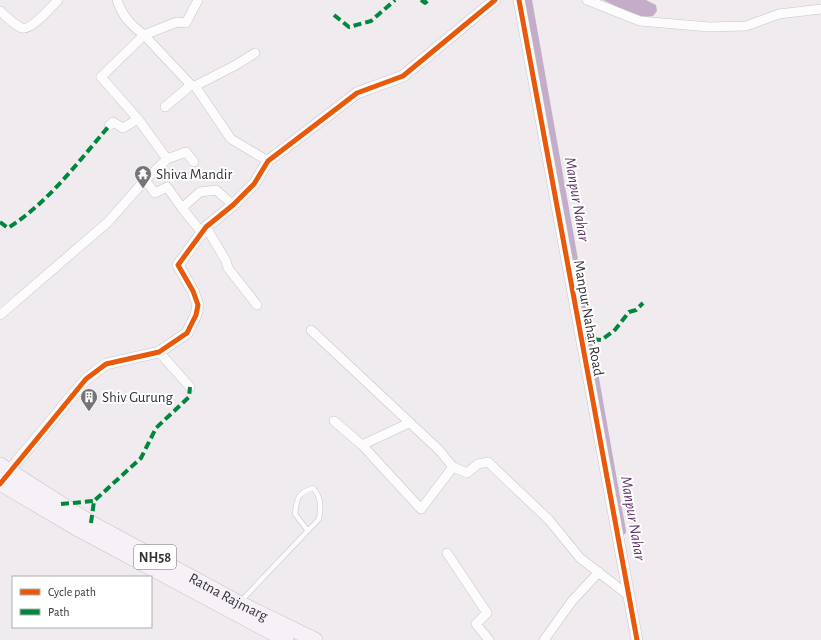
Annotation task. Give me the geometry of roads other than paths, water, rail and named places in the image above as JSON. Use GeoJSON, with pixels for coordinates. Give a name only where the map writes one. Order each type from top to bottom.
{"type":"FeatureCollection","features":[{"type":"Feature","properties":{"kind":"highway","name":"Ratna Rajmarg"},"geometry":{"type":"LineString","coordinates":[[2,477],[239,603],[315,640]]}},
{"type":"Feature","properties":{"kind":"highway","name":"Ratna Rajmarg"},"geometry":{"type":"LineString","coordinates":[[2,477],[80,530],[286,640]]}},
{"type":"Feature","properties":{"kind":"street"},"geometry":{"type":"LineString","coordinates":[[0,11],[12,22],[22,28],[27,28],[34,24],[58,0]]}},
{"type":"Feature","properties":{"kind":"street"},"geometry":{"type":"LineString","coordinates":[[117,0],[121,13],[193,85],[230,139],[268,161]]}},
{"type":"Feature","properties":{"kind":"street"},"geometry":{"type":"LineString","coordinates":[[167,159],[138,119],[101,76],[144,35],[176,22],[186,23],[198,0]]}},
{"type":"Feature","properties":{"kind":"street"},"geometry":{"type":"LineString","coordinates":[[2,477],[86,379],[106,364],[159,352],[187,333],[196,315],[198,305],[178,265],[204,230],[233,205],[254,184],[268,161],[357,93],[403,76],[495,0]]}},
{"type":"Feature","properties":{"kind":"street","name":"Manpur Nahar Road"},"geometry":{"type":"LineString","coordinates":[[519,0],[637,640]]}},
{"type":"Feature","properties":{"kind":"street"},"geometry":{"type":"LineString","coordinates":[[587,0],[640,21],[709,27],[746,26],[779,14],[821,9]]}},
{"type":"Feature","properties":{"kind":"street"},"geometry":{"type":"LineString","coordinates":[[166,108],[193,85],[234,66],[255,53]]}},
{"type":"Feature","properties":{"kind":"street"},"geometry":{"type":"LineString","coordinates":[[109,126],[113,122],[123,128],[138,119]]}},
{"type":"Feature","properties":{"kind":"street"},"geometry":{"type":"LineString","coordinates":[[0,315],[108,222],[145,180],[167,159],[186,152],[194,162]]}},
{"type":"Feature","properties":{"kind":"street"},"geometry":{"type":"LineString","coordinates":[[145,180],[155,193],[167,187],[182,208],[204,230],[228,268],[257,305]]}},
{"type":"Feature","properties":{"kind":"street"},"geometry":{"type":"LineString","coordinates":[[182,208],[200,192],[216,190],[233,205]]}},
{"type":"Feature","properties":{"kind":"street"},"geometry":{"type":"LineString","coordinates":[[311,330],[439,450],[453,467],[467,473],[478,464],[488,462],[550,520],[580,558],[628,595]]}},
{"type":"Feature","properties":{"kind":"street"},"geometry":{"type":"LineString","coordinates":[[159,352],[190,386]]}},
{"type":"Feature","properties":{"kind":"street"},"geometry":{"type":"LineString","coordinates":[[334,421],[362,445],[421,510],[453,467]]}},
{"type":"Feature","properties":{"kind":"street"},"geometry":{"type":"LineString","coordinates":[[362,445],[409,423]]}},
{"type":"Feature","properties":{"kind":"street"},"geometry":{"type":"LineString","coordinates":[[447,553],[487,613],[476,624],[489,640]]}},
{"type":"Feature","properties":{"kind":"street"},"geometry":{"type":"LineString","coordinates":[[544,640],[572,601],[599,572]]}},
{"type":"Feature","properties":{"kind":"lane"},"geometry":{"type":"LineString","coordinates":[[239,603],[308,531],[319,519],[322,506],[318,494],[313,488],[303,491],[297,500],[295,514],[308,531]]}},
{"type":"Feature","properties":{"kind":"waterway","name":"Manpur Nahar"},"geometry":{"type":"LineString","coordinates":[[528,0],[622,531]]}},
{"type":"Feature","properties":{"kind":"place","name":"Shiva Mandir"},"geometry":{"type":"Point","coordinates":[143,189]}},
{"type":"Feature","properties":{"kind":"place","name":"Shiv Gurung"},"geometry":{"type":"Point","coordinates":[89,412]}}]}
